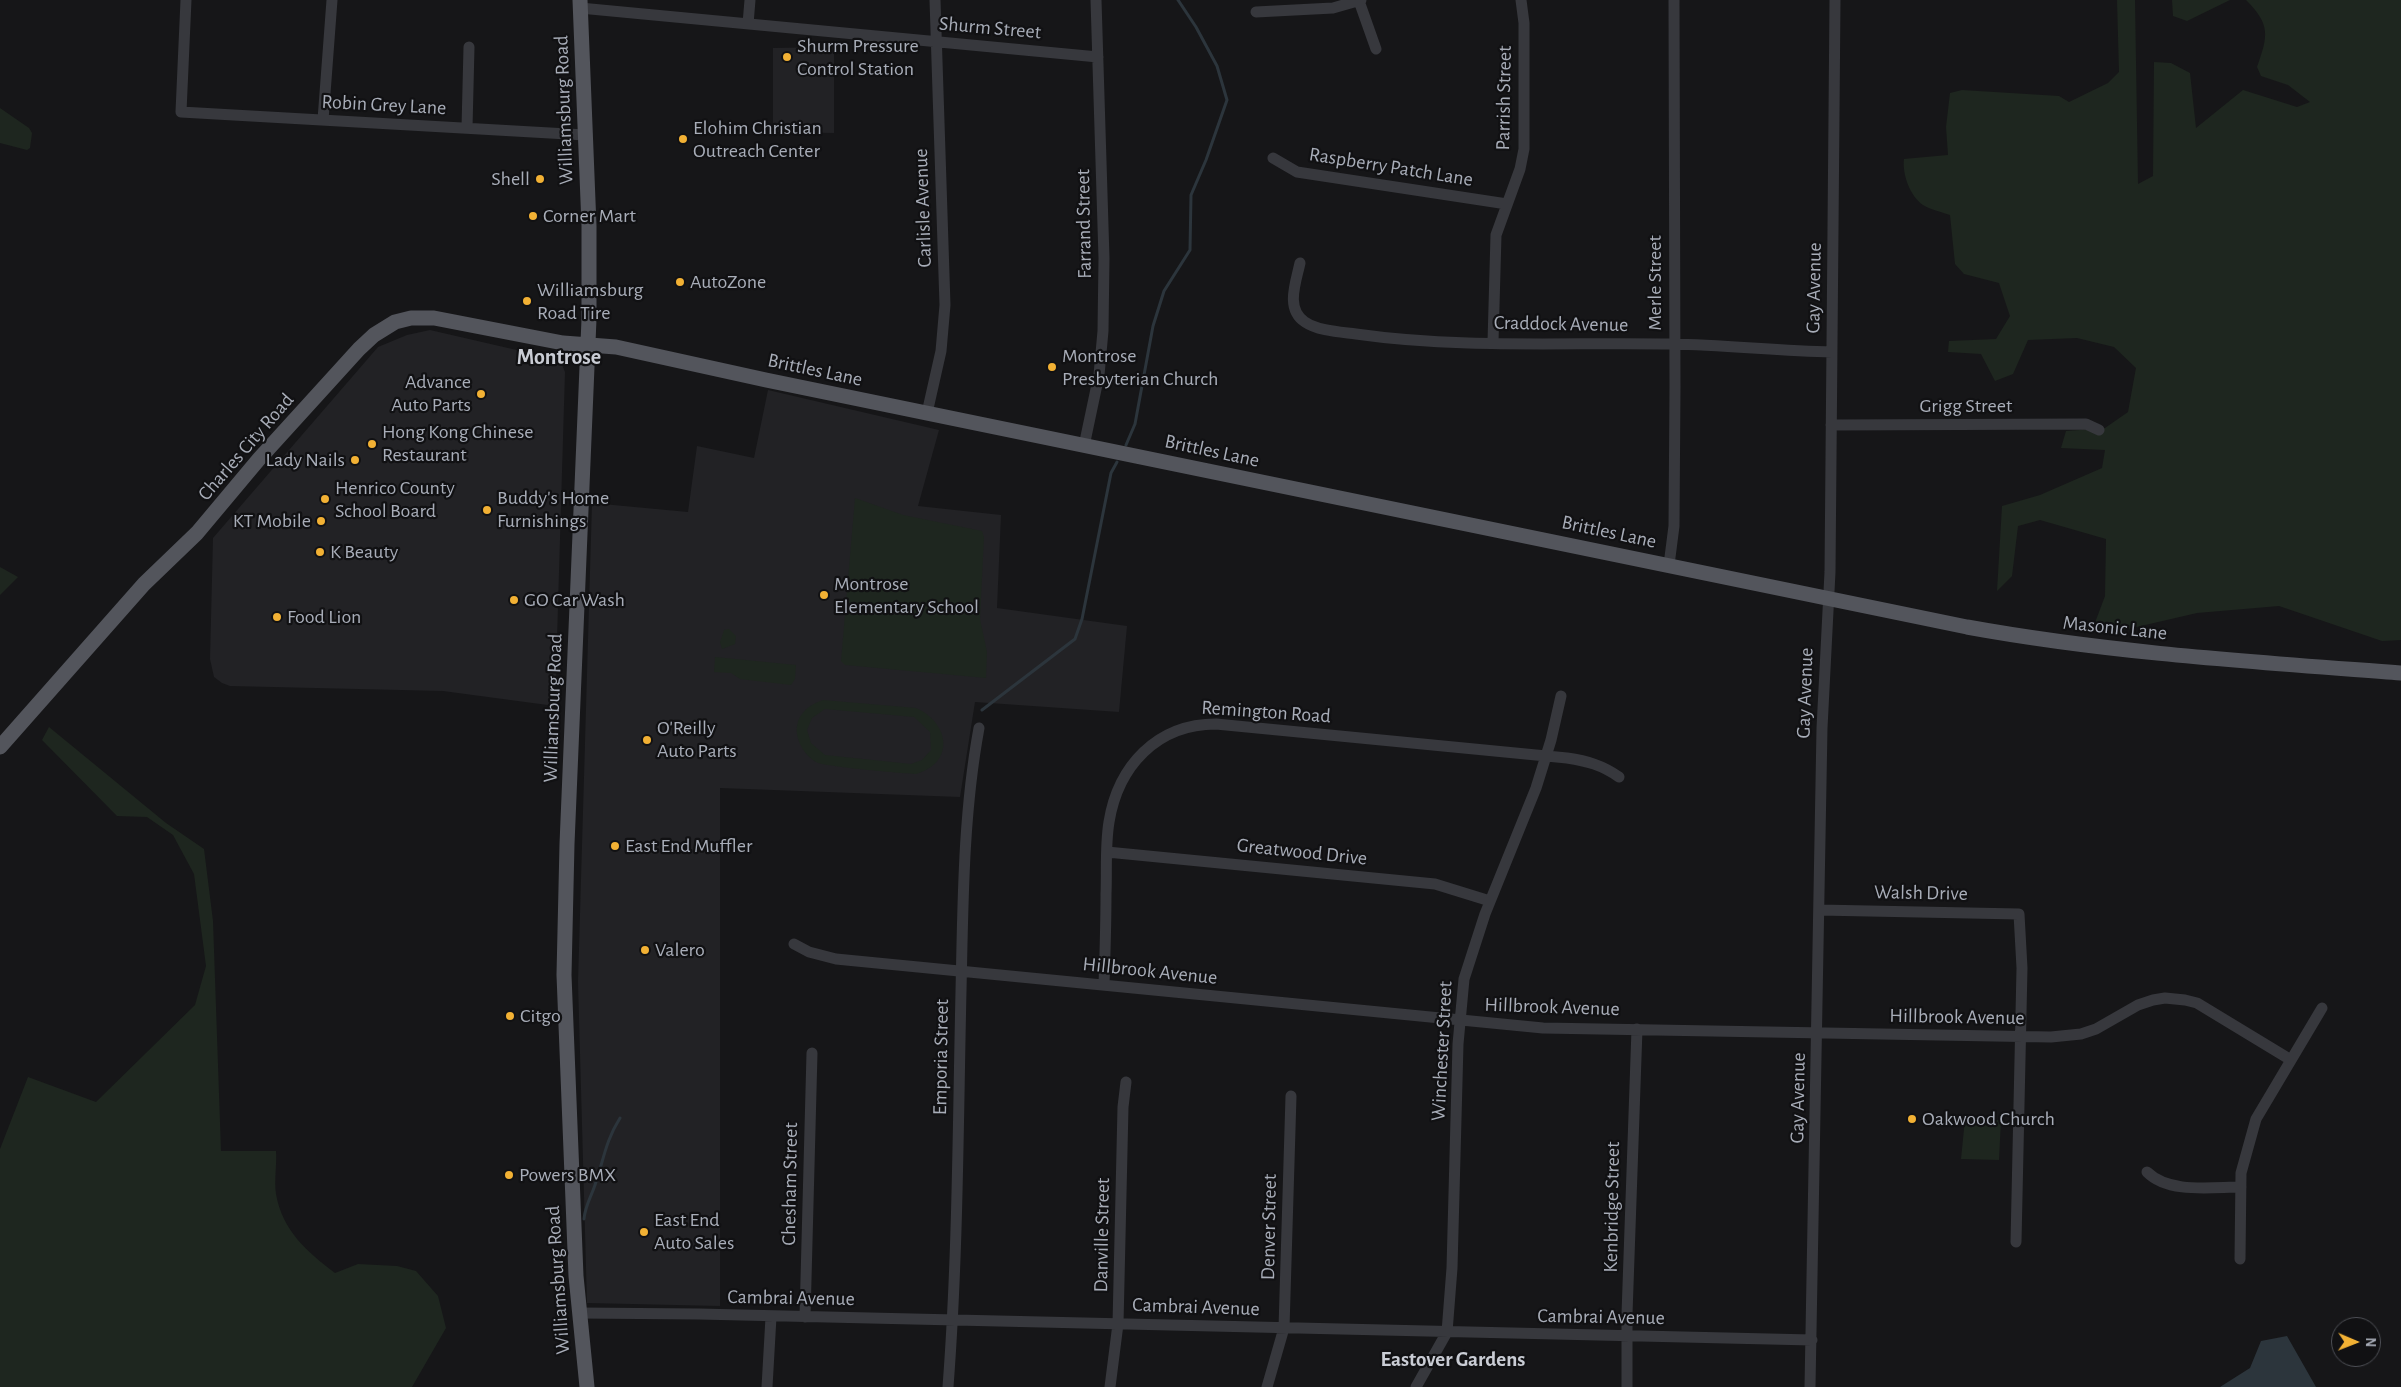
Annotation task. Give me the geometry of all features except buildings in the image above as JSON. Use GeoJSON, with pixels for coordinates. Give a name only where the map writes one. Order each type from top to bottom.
{"type":"FeatureCollection","features":[{"type":"Feature","properties":{"kind":"main road","name":"Williamsburg Road"},"geometry":{"type":"LineString","coordinates":[[580,4],[589,244],[588,344],[564,945],[568,1109],[579,1313],[587,1387]]}},
{"type":"Feature","properties":{"kind":"main road","name":"Charles City Road"},"geometry":{"type":"LineString","coordinates":[[0,747],[144,584],[198,533],[259,459],[374,335],[395,322],[426,317],[562,343],[588,344]]}},
{"type":"Feature","properties":{"kind":"main road","name":"Brittles Lane"},"geometry":{"type":"LineString","coordinates":[[588,344],[616,347],[1084,446],[1828,598]]}},
{"type":"Feature","properties":{"kind":"main road","name":"Masonic Lane"},"geometry":{"type":"LineString","coordinates":[[1828,598],[2050,642],[2401,673]]}},
{"type":"Feature","properties":{"kind":"street","name":"Robin Grey Lane"},"geometry":{"type":"LineString","coordinates":[[186,0],[181,112],[585,135]]}},
{"type":"Feature","properties":{"kind":"street"},"geometry":{"type":"LineString","coordinates":[[323,120],[332,0]]}},
{"type":"Feature","properties":{"kind":"street"},"geometry":{"type":"LineString","coordinates":[[748,24],[750,0]]}},
{"type":"Feature","properties":{"kind":"street","name":"Carlisle Avenue"},"geometry":{"type":"LineString","coordinates":[[927,413],[941,351],[945,305],[935,0]]}},
{"type":"Feature","properties":{"kind":"street","name":"Farrand Street"},"geometry":{"type":"LineString","coordinates":[[1084,446],[1099,375],[1103,331],[1104,258],[1096,0]]}},
{"type":"Feature","properties":{"kind":"street"},"geometry":{"type":"LineString","coordinates":[[1256,12],[1333,8],[1360,0],[1376,49]]}},
{"type":"Feature","properties":{"kind":"street","name":"Parrish Street"},"geometry":{"type":"LineString","coordinates":[[1493,342],[1496,235],[1520,169],[1524,149],[1524,23],[1521,0]]}},
{"type":"Feature","properties":{"kind":"street","name":"Merle Street"},"geometry":{"type":"LineString","coordinates":[[1670,565],[1674,526],[1674,0]]}},
{"type":"Feature","properties":{"kind":"street","name":"Gay Avenue"},"geometry":{"type":"LineString","coordinates":[[1810,1387],[1818,1033],[1822,728],[1830,572],[1835,0]]}},
{"type":"Feature","properties":{"kind":"street","name":"Shurm Street"},"geometry":{"type":"LineString","coordinates":[[580,4],[748,24],[1098,57]]}},
{"type":"Feature","properties":{"kind":"street"},"geometry":{"type":"LineString","coordinates":[[467,128],[469,47]]}},
{"type":"Feature","properties":{"kind":"street","name":"Raspberry Patch Lane"},"geometry":{"type":"LineString","coordinates":[[1273,158],[1297,172],[1507,204]]}},
{"type":"Feature","properties":{"kind":"street","name":"Craddock Avenue"},"geometry":{"type":"LineString","coordinates":[[1300,263],[1293,301],[1296,313],[1304,322],[1310,325],[1337,331],[1408,340],[1585,345],[1673,344],[1832,352]]}},
{"type":"Feature","properties":{"kind":"street","name":"Grigg Street"},"geometry":{"type":"LineString","coordinates":[[1831,425],[2086,424],[2099,430]]}},
{"type":"Feature","properties":{"kind":"street","name":"Winchester Street"},"geometry":{"type":"LineString","coordinates":[[1416,1387],[1447,1332],[1452,1268],[1459,1021],[1467,964],[1532,797],[1546,756],[1561,696]]}},
{"type":"Feature","properties":{"kind":"street","name":"Remington Road"},"geometry":{"type":"LineString","coordinates":[[1104,986],[1107,852],[1110,819],[1116,796],[1131,767],[1151,745],[1179,728],[1198,724],[1546,756],[1589,761],[1607,768],[1619,776]]}},
{"type":"Feature","properties":{"kind":"street","name":"Emporia Street"},"geometry":{"type":"LineString","coordinates":[[948,1387],[952,1320],[961,971],[967,830],[974,756],[980,728]]}},
{"type":"Feature","properties":{"kind":"street","name":"Greatwood Drive"},"geometry":{"type":"LineString","coordinates":[[1107,852],[1435,884],[1490,901]]}},
{"type":"Feature","properties":{"kind":"street","name":"Walsh Drive"},"geometry":{"type":"LineString","coordinates":[[1819,910],[2012,912],[2020,916],[2020,1036]]}},
{"type":"Feature","properties":{"kind":"street","name":"Hillbrook Avenue"},"geometry":{"type":"LineString","coordinates":[[794,944],[809,952],[836,959],[1543,1028],[2051,1037],[2081,1034],[2110,1023],[2138,1006],[2165,998],[2197,1003],[2291,1060]]}},
{"type":"Feature","properties":{"kind":"street"},"geometry":{"type":"LineString","coordinates":[[2240,1259],[2241,1173],[2256,1119],[2322,1008]]}},
{"type":"Feature","properties":{"kind":"street","name":"Kenbridge Street"},"geometry":{"type":"LineString","coordinates":[[1627,1387],[1636,1029]]}},
{"type":"Feature","properties":{"kind":"street"},"geometry":{"type":"LineString","coordinates":[[2016,1242],[2020,1036]]}},
{"type":"Feature","properties":{"kind":"street","name":"Chesham Street"},"geometry":{"type":"LineString","coordinates":[[805,1316],[812,1053]]}},
{"type":"Feature","properties":{"kind":"street","name":"Danville Street"},"geometry":{"type":"LineString","coordinates":[[1110,1387],[1118,1324],[1123,1107],[1126,1082]]}},
{"type":"Feature","properties":{"kind":"street","name":"Denver Street"},"geometry":{"type":"LineString","coordinates":[[1267,1387],[1284,1328],[1291,1096]]}},
{"type":"Feature","properties":{"kind":"street"},"geometry":{"type":"LineString","coordinates":[[2147,1172],[2155,1180],[2176,1186],[2241,1188]]}},
{"type":"Feature","properties":{"kind":"street","name":"Cambrai Avenue"},"geometry":{"type":"LineString","coordinates":[[579,1313],[805,1316],[1812,1340]]}},
{"type":"Feature","properties":{"kind":"street"},"geometry":{"type":"LineString","coordinates":[[767,1387],[771,1316]]}},
{"type":"Feature","properties":{"kind":"shaded area"},"geometry":{"type":"Polygon","coordinates":[[[2117,0],[2135,0],[2138,184],[2153,176],[2154,62],[2171,63],[2190,73],[2196,128],[2243,90],[2297,107],[2310,102],[2288,85],[2261,76],[2257,67],[2265,39],[2265,31],[2260,17],[2246,0],[2401,0],[2401,640],[2382,641],[2279,606],[2197,613],[2115,632],[2093,628],[2105,596],[2106,539],[2040,520],[2018,526],[2012,576],[1997,591],[2002,506],[2040,495],[2102,468],[2105,450],[2061,448],[2066,431],[2105,428],[2128,412],[2136,368],[2114,347],[2077,338],[2028,340],[2013,374],[1995,381],[1981,354],[1948,352],[1949,341],[1996,339],[2010,316],[1999,283],[1964,274],[1955,264],[1950,215],[1926,207],[1918,201],[1906,178],[1904,159],[1948,155],[1946,127],[1950,93],[1962,90],[2059,96],[2069,102],[2108,83],[2119,72],[2117,0]]]}},
{"type":"Feature","properties":{"kind":"shaded area"},"geometry":{"type":"Polygon","coordinates":[[[2172,0],[2230,0],[2187,21],[2173,16],[2172,0]]]}},
{"type":"Feature","properties":{"kind":"shaded area"},"geometry":{"type":"Polygon","coordinates":[[[834,47],[834,133],[773,132],[773,48],[834,47]]]}},
{"type":"Feature","properties":{"kind":"shaded area"},"geometry":{"type":"Polygon","coordinates":[[[0,108],[29,128],[32,133],[30,148],[27,150],[0,143],[0,108]]]}},
{"type":"Feature","properties":{"kind":"shaded area"},"geometry":{"type":"Polygon","coordinates":[[[430,330],[560,360],[565,372],[555,706],[443,691],[230,686],[222,683],[214,677],[210,659],[213,538],[378,347],[407,335],[430,330]]]}},
{"type":"Feature","properties":{"kind":"shaded area"},"geometry":{"type":"Polygon","coordinates":[[[768,390],[939,430],[918,506],[1001,515],[997,608],[1127,626],[1119,712],[975,702],[960,797],[720,788],[720,1306],[587,1303],[578,982],[592,503],[688,512],[697,446],[754,458],[768,390]]]}},
{"type":"Feature","properties":{"kind":"shaded area"},"geometry":{"type":"Polygon","coordinates":[[[855,498],[903,515],[982,531],[984,537],[980,619],[987,652],[986,678],[845,665],[841,661],[855,498]]]}},
{"type":"Feature","properties":{"kind":"shaded area"},"geometry":{"type":"Polygon","coordinates":[[[0,567],[18,577],[0,595],[0,567]]]}},
{"type":"Feature","properties":{"kind":"shaded area"},"geometry":{"type":"Polygon","coordinates":[[[729,629],[736,636],[735,644],[722,649],[720,642],[724,630],[729,629]]]}},
{"type":"Feature","properties":{"kind":"shaded area"},"geometry":{"type":"Polygon","coordinates":[[[715,657],[796,665],[795,679],[791,685],[740,679],[731,673],[714,672],[715,657]]]}},
{"type":"Feature","properties":{"kind":"shaded area"},"geometry":{"type":"Polygon","coordinates":[[[823,700],[916,708],[936,723],[943,742],[942,752],[929,769],[916,774],[848,768],[816,762],[801,746],[797,736],[797,726],[803,713],[810,706],[823,700]],[[825,709],[812,718],[807,730],[811,743],[825,755],[911,764],[922,760],[931,750],[930,732],[914,717],[825,709]]]}},
{"type":"Feature","properties":{"kind":"shaded area"},"geometry":{"type":"Polygon","coordinates":[[[49,727],[166,823],[204,849],[213,921],[221,1151],[276,1151],[276,1194],[284,1219],[297,1239],[335,1273],[358,1264],[397,1266],[416,1271],[438,1296],[446,1328],[412,1387],[0,1387],[0,1149],[28,1077],[96,1102],[195,1005],[206,966],[194,874],[173,835],[147,817],[117,816],[42,740],[49,727]]]}},
{"type":"Feature","properties":{"kind":"shaded area"},"geometry":{"type":"Polygon","coordinates":[[[1965,1119],[2001,1120],[1999,1160],[1961,1159],[1965,1119]]]}},
{"type":"Feature","properties":{"kind":"shaded area"},"geometry":{"type":"Polygon","coordinates":[[[2287,1336],[2316,1387],[2220,1387],[2250,1368],[2261,1341],[2287,1336]]]}},
{"type":"Feature","properties":{"kind":"waterway"},"geometry":{"type":"LineString","coordinates":[[1126,445],[1135,424],[1153,326],[1164,291],[1190,250],[1191,195],[1206,160],[1227,100],[1217,66],[1196,27],[1178,0]]}},
{"type":"Feature","properties":{"kind":"waterway"},"geometry":{"type":"LineString","coordinates":[[982,710],[1075,639],[1082,619],[1111,473],[1117,462]]}},
{"type":"Feature","properties":{"kind":"waterway"},"geometry":{"type":"LineString","coordinates":[[584,1219],[608,1143],[620,1118]]}},
{"type":"Feature","properties":{"kind":"place","name":"Shurm Pressure Control Station"},"geometry":{"type":"Point","coordinates":[787,57]}},
{"type":"Feature","properties":{"kind":"place","name":"Elohim Christian Outreach Center"},"geometry":{"type":"Point","coordinates":[683,139]}},
{"type":"Feature","properties":{"kind":"place","name":"Shell"},"geometry":{"type":"Point","coordinates":[540,179]}},
{"type":"Feature","properties":{"kind":"place","name":"Corner Mart"},"geometry":{"type":"Point","coordinates":[533,216]}},
{"type":"Feature","properties":{"kind":"place","name":"AutoZone"},"geometry":{"type":"Point","coordinates":[680,282]}},
{"type":"Feature","properties":{"kind":"place","name":"Williamsburg Road Tire"},"geometry":{"type":"Point","coordinates":[527,301]}},
{"type":"Feature","properties":{"kind":"place","name":"Montrose Presbyterian Church"},"geometry":{"type":"Point","coordinates":[1052,367]}},
{"type":"Feature","properties":{"kind":"place","name":"Advance Auto Parts"},"geometry":{"type":"Point","coordinates":[481,394]}},
{"type":"Feature","properties":{"kind":"place","name":"Hong Kong Chinese Restaurant"},"geometry":{"type":"Point","coordinates":[372,444]}},
{"type":"Feature","properties":{"kind":"place","name":"Lady Nails"},"geometry":{"type":"Point","coordinates":[355,460]}},
{"type":"Feature","properties":{"kind":"place","name":"Henrico County School Board"},"geometry":{"type":"Point","coordinates":[325,499]}},
{"type":"Feature","properties":{"kind":"place","name":"Buddy's Home Furnishings"},"geometry":{"type":"Point","coordinates":[487,510]}},
{"type":"Feature","properties":{"kind":"place","name":"KT Mobile"},"geometry":{"type":"Point","coordinates":[321,521]}},
{"type":"Feature","properties":{"kind":"place","name":"K Beauty"},"geometry":{"type":"Point","coordinates":[320,552]}},
{"type":"Feature","properties":{"kind":"place","name":"Montrose Elementary School"},"geometry":{"type":"Point","coordinates":[824,595]}},
{"type":"Feature","properties":{"kind":"place","name":"GO Car Wash"},"geometry":{"type":"Point","coordinates":[514,600]}},
{"type":"Feature","properties":{"kind":"place","name":"Food Lion"},"geometry":{"type":"Point","coordinates":[277,617]}},
{"type":"Feature","properties":{"kind":"place","name":"O'Reilly Auto Parts"},"geometry":{"type":"Point","coordinates":[647,740]}},
{"type":"Feature","properties":{"kind":"place","name":"East End Muffler"},"geometry":{"type":"Point","coordinates":[615,846]}},
{"type":"Feature","properties":{"kind":"place","name":"Valero"},"geometry":{"type":"Point","coordinates":[645,950]}},
{"type":"Feature","properties":{"kind":"place","name":"Citgo"},"geometry":{"type":"Point","coordinates":[510,1016]}},
{"type":"Feature","properties":{"kind":"place","name":"Oakwood Church"},"geometry":{"type":"Point","coordinates":[1912,1119]}},
{"type":"Feature","properties":{"kind":"place","name":"Powers BMX"},"geometry":{"type":"Point","coordinates":[509,1175]}},
{"type":"Feature","properties":{"kind":"place","name":"East End Auto Sales"},"geometry":{"type":"Point","coordinates":[644,1232]}},
{"type":"Feature","properties":{"kind":"district","name":"Montrose"},"geometry":{"type":"Point","coordinates":[559,357]}},
{"type":"Feature","properties":{"kind":"district","name":"Eastover Gardens"},"geometry":{"type":"Point","coordinates":[1453,1360]}}]}
